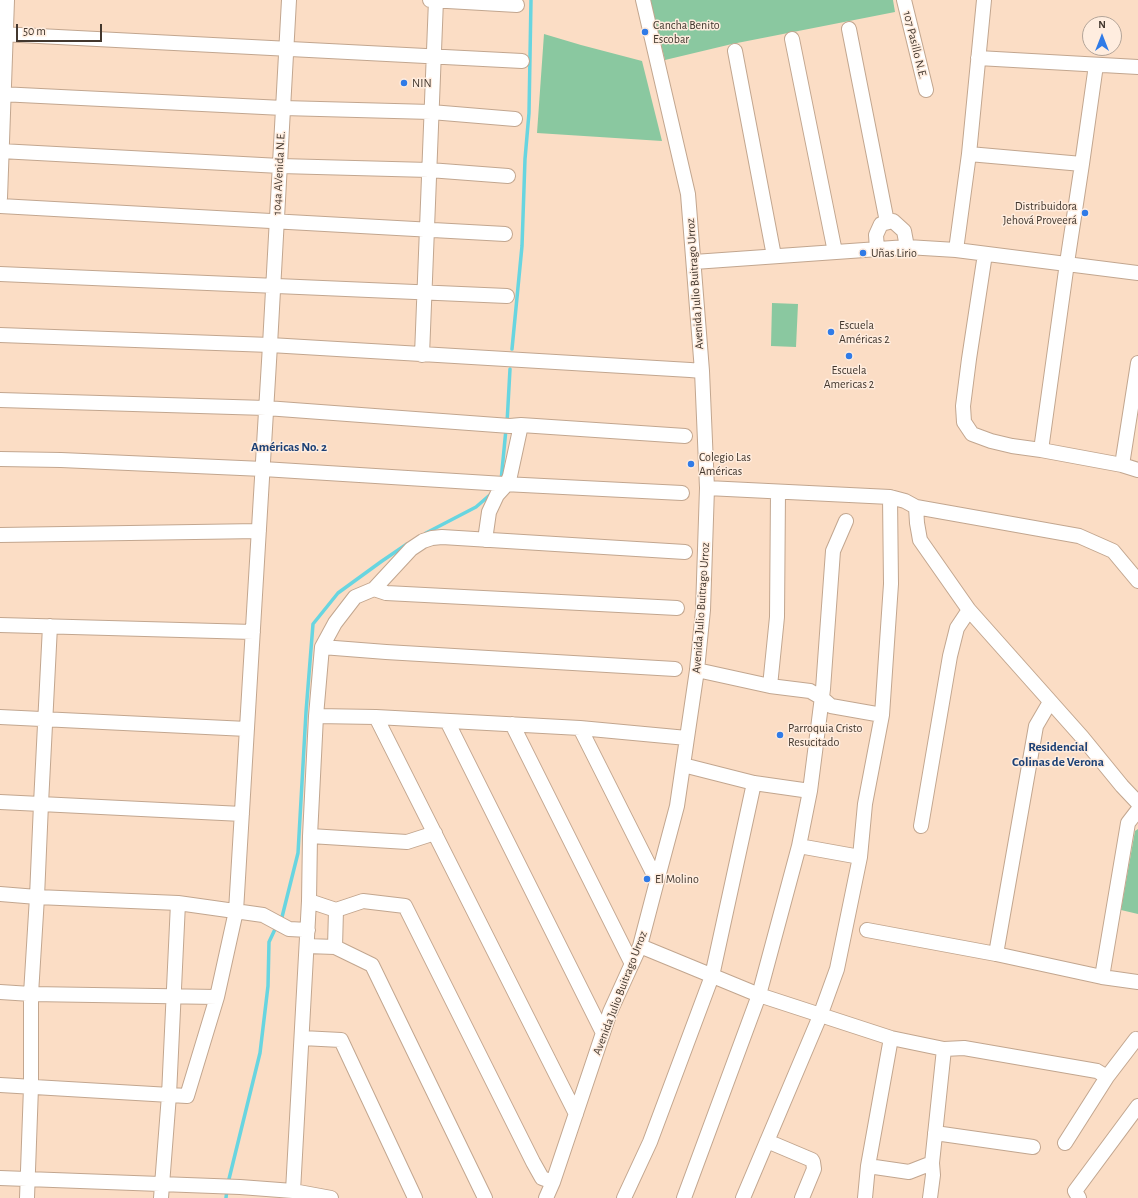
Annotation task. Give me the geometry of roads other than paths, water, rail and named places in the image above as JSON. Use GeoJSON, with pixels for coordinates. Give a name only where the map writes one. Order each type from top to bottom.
{"type":"FeatureCollection","features":[{"type":"Feature","properties":{"kind":"street"},"geometry":{"type":"LineString","coordinates":[[0,198],[3,34],[7,0]]}},
{"type":"Feature","properties":{"kind":"street","name":"104a AVenida N.E."},"geometry":{"type":"LineString","coordinates":[[169,1095],[187,1096],[217,997],[236,911],[263,469],[289,0]]}},
{"type":"Feature","properties":{"kind":"street"},"geometry":{"type":"LineString","coordinates":[[430,0],[517,5]]}},
{"type":"Feature","properties":{"kind":"street"},"geometry":{"type":"LineString","coordinates":[[422,354],[436,0]]}},
{"type":"Feature","properties":{"kind":"street","name":"Avenida Julio Buitrago Urroz"},"geometry":{"type":"LineString","coordinates":[[546,1198],[553,1182],[610,1012],[640,946],[677,806],[697,670],[703,610],[707,488],[691,370],[694,262],[688,194],[643,0]]}},
{"type":"Feature","properties":{"kind":"street","name":"107 Pasillo N.E."},"geometry":{"type":"LineString","coordinates":[[904,0],[926,90]]}},
{"type":"Feature","properties":{"kind":"street"},"geometry":{"type":"LineString","coordinates":[[956,250],[969,154],[984,0]]}},
{"type":"Feature","properties":{"kind":"street"},"geometry":{"type":"LineString","coordinates":[[849,29],[887,222]]}},
{"type":"Feature","properties":{"kind":"street"},"geometry":{"type":"LineString","coordinates":[[3,34],[522,61]]}},
{"type":"Feature","properties":{"kind":"street"},"geometry":{"type":"LineString","coordinates":[[792,39],[835,252]]}},
{"type":"Feature","properties":{"kind":"street"},"geometry":{"type":"LineString","coordinates":[[735,51],[774,256]]}},
{"type":"Feature","properties":{"kind":"street"},"geometry":{"type":"LineString","coordinates":[[978,58],[1138,67]]}},
{"type":"Feature","properties":{"kind":"street"},"geometry":{"type":"LineString","coordinates":[[1041,450],[1096,65]]}},
{"type":"Feature","properties":{"kind":"street"},"geometry":{"type":"LineString","coordinates":[[2,95],[283,108],[432,112],[515,119]]}},
{"type":"Feature","properties":{"kind":"street"},"geometry":{"type":"LineString","coordinates":[[1,151],[280,166],[429,170],[508,176]]}},
{"type":"Feature","properties":{"kind":"street"},"geometry":{"type":"LineString","coordinates":[[969,154],[1082,164]]}},
{"type":"Feature","properties":{"kind":"street"},"geometry":{"type":"LineString","coordinates":[[0,206],[505,234]]}},
{"type":"Feature","properties":{"kind":"street"},"geometry":{"type":"LineString","coordinates":[[878,249],[876,235],[881,224],[893,221],[904,231],[907,247]]}},
{"type":"Feature","properties":{"kind":"street"},"geometry":{"type":"LineString","coordinates":[[694,262],[907,247],[956,250],[1138,273]]}},
{"type":"Feature","properties":{"kind":"street"},"geometry":{"type":"LineString","coordinates":[[986,254],[963,406],[964,422],[972,434],[991,441],[1012,446],[1122,465],[1138,470]]}},
{"type":"Feature","properties":{"kind":"street"},"geometry":{"type":"LineString","coordinates":[[0,274],[507,296]]}},
{"type":"Feature","properties":{"kind":"street"},"geometry":{"type":"LineString","coordinates":[[0,335],[270,345],[691,370]]}},
{"type":"Feature","properties":{"kind":"street"},"geometry":{"type":"LineString","coordinates":[[1122,465],[1138,363]]}},
{"type":"Feature","properties":{"kind":"street"},"geometry":{"type":"LineString","coordinates":[[0,400],[266,408],[685,436]]}},
{"type":"Feature","properties":{"kind":"street"},"geometry":{"type":"LineString","coordinates":[[485,540],[489,512],[497,495],[510,476],[509,425]]}},
{"type":"Feature","properties":{"kind":"street"},"geometry":{"type":"LineString","coordinates":[[0,459],[61,460],[263,469],[682,493]]}},
{"type":"Feature","properties":{"kind":"street"},"geometry":{"type":"LineString","coordinates":[[707,488],[890,497],[905,501],[916,507],[1078,536],[1113,551],[1138,582]]}},
{"type":"Feature","properties":{"kind":"street"},"geometry":{"type":"LineString","coordinates":[[770,686],[777,617],[778,492]]}},
{"type":"Feature","properties":{"kind":"street"},"geometry":{"type":"LineString","coordinates":[[743,1198],[820,1016],[836,969],[860,857],[865,804],[882,715],[891,584],[890,497]]}},
{"type":"Feature","properties":{"kind":"street"},"geometry":{"type":"LineString","coordinates":[[916,507],[920,540],[969,610],[1082,737],[1122,786],[1138,803]]}},
{"type":"Feature","properties":{"kind":"street"},"geometry":{"type":"LineString","coordinates":[[684,1198],[759,995],[799,846],[810,791],[822,698],[833,551],[846,521]]}},
{"type":"Feature","properties":{"kind":"street"},"geometry":{"type":"LineString","coordinates":[[0,535],[259,531]]}},
{"type":"Feature","properties":{"kind":"street"},"geometry":{"type":"LineString","coordinates":[[293,1191],[308,930],[310,836],[316,716],[322,647],[335,623],[355,597],[374,589],[412,549],[423,541],[432,538],[442,537],[685,552]]}},
{"type":"Feature","properties":{"kind":"street"},"geometry":{"type":"LineString","coordinates":[[374,589],[386,593],[677,608]]}},
{"type":"Feature","properties":{"kind":"street"},"geometry":{"type":"LineString","coordinates":[[922,826],[950,656],[957,628],[969,610]]}},
{"type":"Feature","properties":{"kind":"street"},"geometry":{"type":"LineString","coordinates":[[0,625],[253,632]]}},
{"type":"Feature","properties":{"kind":"street"},"geometry":{"type":"LineString","coordinates":[[27,1198],[31,1086],[31,994],[50,626]]}},
{"type":"Feature","properties":{"kind":"street"},"geometry":{"type":"LineString","coordinates":[[322,647],[675,669]]}},
{"type":"Feature","properties":{"kind":"street"},"geometry":{"type":"LineString","coordinates":[[697,670],[770,686],[810,691],[832,706],[882,715]]}},
{"type":"Feature","properties":{"kind":"street"},"geometry":{"type":"LineString","coordinates":[[996,954],[1036,726],[1050,702]]}},
{"type":"Feature","properties":{"kind":"street"},"geometry":{"type":"LineString","coordinates":[[316,716],[376,717],[580,728],[687,738]]}},
{"type":"Feature","properties":{"kind":"street"},"geometry":{"type":"LineString","coordinates":[[0,717],[247,729]]}},
{"type":"Feature","properties":{"kind":"street"},"geometry":{"type":"LineString","coordinates":[[376,717],[576,1114]]}},
{"type":"Feature","properties":{"kind":"street"},"geometry":{"type":"LineString","coordinates":[[447,721],[603,1033]]}},
{"type":"Feature","properties":{"kind":"street"},"geometry":{"type":"LineString","coordinates":[[512,724],[632,964]]}},
{"type":"Feature","properties":{"kind":"street"},"geometry":{"type":"LineString","coordinates":[[580,728],[657,882]]}},
{"type":"Feature","properties":{"kind":"street"},"geometry":{"type":"LineString","coordinates":[[683,765],[754,783],[810,791]]}},
{"type":"Feature","properties":{"kind":"street"},"geometry":{"type":"LineString","coordinates":[[624,1198],[650,1142],[712,976],[754,783]]}},
{"type":"Feature","properties":{"kind":"street"},"geometry":{"type":"LineString","coordinates":[[0,802],[242,814]]}},
{"type":"Feature","properties":{"kind":"street"},"geometry":{"type":"LineString","coordinates":[[1102,977],[1128,823],[1138,810]]}},
{"type":"Feature","properties":{"kind":"street"},"geometry":{"type":"LineString","coordinates":[[310,836],[407,842],[435,833]]}},
{"type":"Feature","properties":{"kind":"street"},"geometry":{"type":"LineString","coordinates":[[799,846],[860,857]]}},
{"type":"Feature","properties":{"kind":"street"},"geometry":{"type":"LineString","coordinates":[[0,894],[178,903],[263,915],[289,929],[308,930]]}},
{"type":"Feature","properties":{"kind":"street"},"geometry":{"type":"LineString","coordinates":[[309,901],[336,910],[363,901],[405,906],[533,1162],[542,1178],[553,1182]]}},
{"type":"Feature","properties":{"kind":"street"},"geometry":{"type":"LineString","coordinates":[[162,1191],[169,1095],[178,903]]}},
{"type":"Feature","properties":{"kind":"street"},"geometry":{"type":"LineString","coordinates":[[335,947],[336,910]]}},
{"type":"Feature","properties":{"kind":"street"},"geometry":{"type":"LineString","coordinates":[[867,930],[996,954],[1102,977],[1138,982]]}},
{"type":"Feature","properties":{"kind":"street"},"geometry":{"type":"LineString","coordinates":[[307,946],[335,947],[372,965],[485,1198]]}},
{"type":"Feature","properties":{"kind":"street"},"geometry":{"type":"LineString","coordinates":[[640,946],[759,995],[891,1038],[944,1049],[964,1048],[1097,1071],[1107,1077]]}},
{"type":"Feature","properties":{"kind":"street"},"geometry":{"type":"LineString","coordinates":[[0,992],[31,994],[217,997]]}},
{"type":"Feature","properties":{"kind":"street"},"geometry":{"type":"LineString","coordinates":[[302,1038],[341,1040],[415,1198]]}},
{"type":"Feature","properties":{"kind":"street"},"geometry":{"type":"LineString","coordinates":[[865,1198],[868,1166],[891,1038]]}},
{"type":"Feature","properties":{"kind":"street"},"geometry":{"type":"LineString","coordinates":[[1065,1143],[1107,1077],[1136,1039],[1138,1040]]}},
{"type":"Feature","properties":{"kind":"street"},"geometry":{"type":"LineString","coordinates":[[930,1198],[933,1175],[932,1163],[944,1049]]}},
{"type":"Feature","properties":{"kind":"street"},"geometry":{"type":"LineString","coordinates":[[0,1085],[169,1095]]}},
{"type":"Feature","properties":{"kind":"street"},"geometry":{"type":"LineString","coordinates":[[1080,1198],[1075,1191],[1138,1106]]}},
{"type":"Feature","properties":{"kind":"street"},"geometry":{"type":"LineString","coordinates":[[935,1133],[1033,1147]]}},
{"type":"Feature","properties":{"kind":"street"},"geometry":{"type":"LineString","coordinates":[[767,1141],[814,1162],[814,1169],[802,1198]]}},
{"type":"Feature","properties":{"kind":"street"},"geometry":{"type":"LineString","coordinates":[[868,1166],[909,1172],[932,1163]]}},
{"type":"Feature","properties":{"kind":"street"},"geometry":{"type":"LineString","coordinates":[[0,1178],[162,1191],[220,1186],[240,1187],[271,1193],[293,1191],[331,1198]]}},
{"type":"Feature","properties":{"kind":"waterway"},"geometry":{"type":"LineString","coordinates":[[512,349],[522,246],[525,159],[529,113],[531,0]]}},
{"type":"Feature","properties":{"kind":"waterway"},"geometry":{"type":"LineString","coordinates":[[507,423],[510,369]]}},
{"type":"Feature","properties":{"kind":"waterway"},"geometry":{"type":"LineString","coordinates":[[501,481],[506,429]]}},
{"type":"Feature","properties":{"kind":"waterway"},"geometry":{"type":"LineString","coordinates":[[426,533],[476,507],[491,494]]}},
{"type":"Feature","properties":{"kind":"waterway"},"geometry":{"type":"LineString","coordinates":[[280,920],[298,853],[306,712],[313,624],[338,593],[407,544]]}},
{"type":"Feature","properties":{"kind":"waterway"},"geometry":{"type":"LineString","coordinates":[[228,1183],[260,1053],[268,986],[269,942],[277,925]]}},
{"type":"Feature","properties":{"kind":"waterway"},"geometry":{"type":"LineString","coordinates":[[226,1198],[227,1189]]}},
{"type":"Feature","properties":{"kind":"place","name":"Cancha Benito Escobar"},"geometry":{"type":"Point","coordinates":[645,32]}},
{"type":"Feature","properties":{"kind":"place","name":"NIN"},"geometry":{"type":"Point","coordinates":[404,83]}},
{"type":"Feature","properties":{"kind":"place","name":"Distribuidora Jehová Proveerá"},"geometry":{"type":"Point","coordinates":[1085,213]}},
{"type":"Feature","properties":{"kind":"place","name":"Uñas Lirio"},"geometry":{"type":"Point","coordinates":[863,253]}},
{"type":"Feature","properties":{"kind":"place","name":"Escuela Américas 2"},"geometry":{"type":"Point","coordinates":[831,332]}},
{"type":"Feature","properties":{"kind":"place","name":"Escuela Americas 2"},"geometry":{"type":"Point","coordinates":[849,356]}},
{"type":"Feature","properties":{"kind":"place","name":"Colegio Las Américas"},"geometry":{"type":"Point","coordinates":[691,464]}},
{"type":"Feature","properties":{"kind":"place","name":"Parroquia Cristo Resucitado"},"geometry":{"type":"Point","coordinates":[780,735]}},
{"type":"Feature","properties":{"kind":"place","name":"El Molino"},"geometry":{"type":"Point","coordinates":[647,879]}},
{"type":"Feature","properties":{"kind":"district","name":"Américas No. 2"},"geometry":{"type":"Point","coordinates":[289,447]}},
{"type":"Feature","properties":{"kind":"district","name":"Residencial Colinas de Verona"},"geometry":{"type":"Point","coordinates":[1058,754]}}]}
